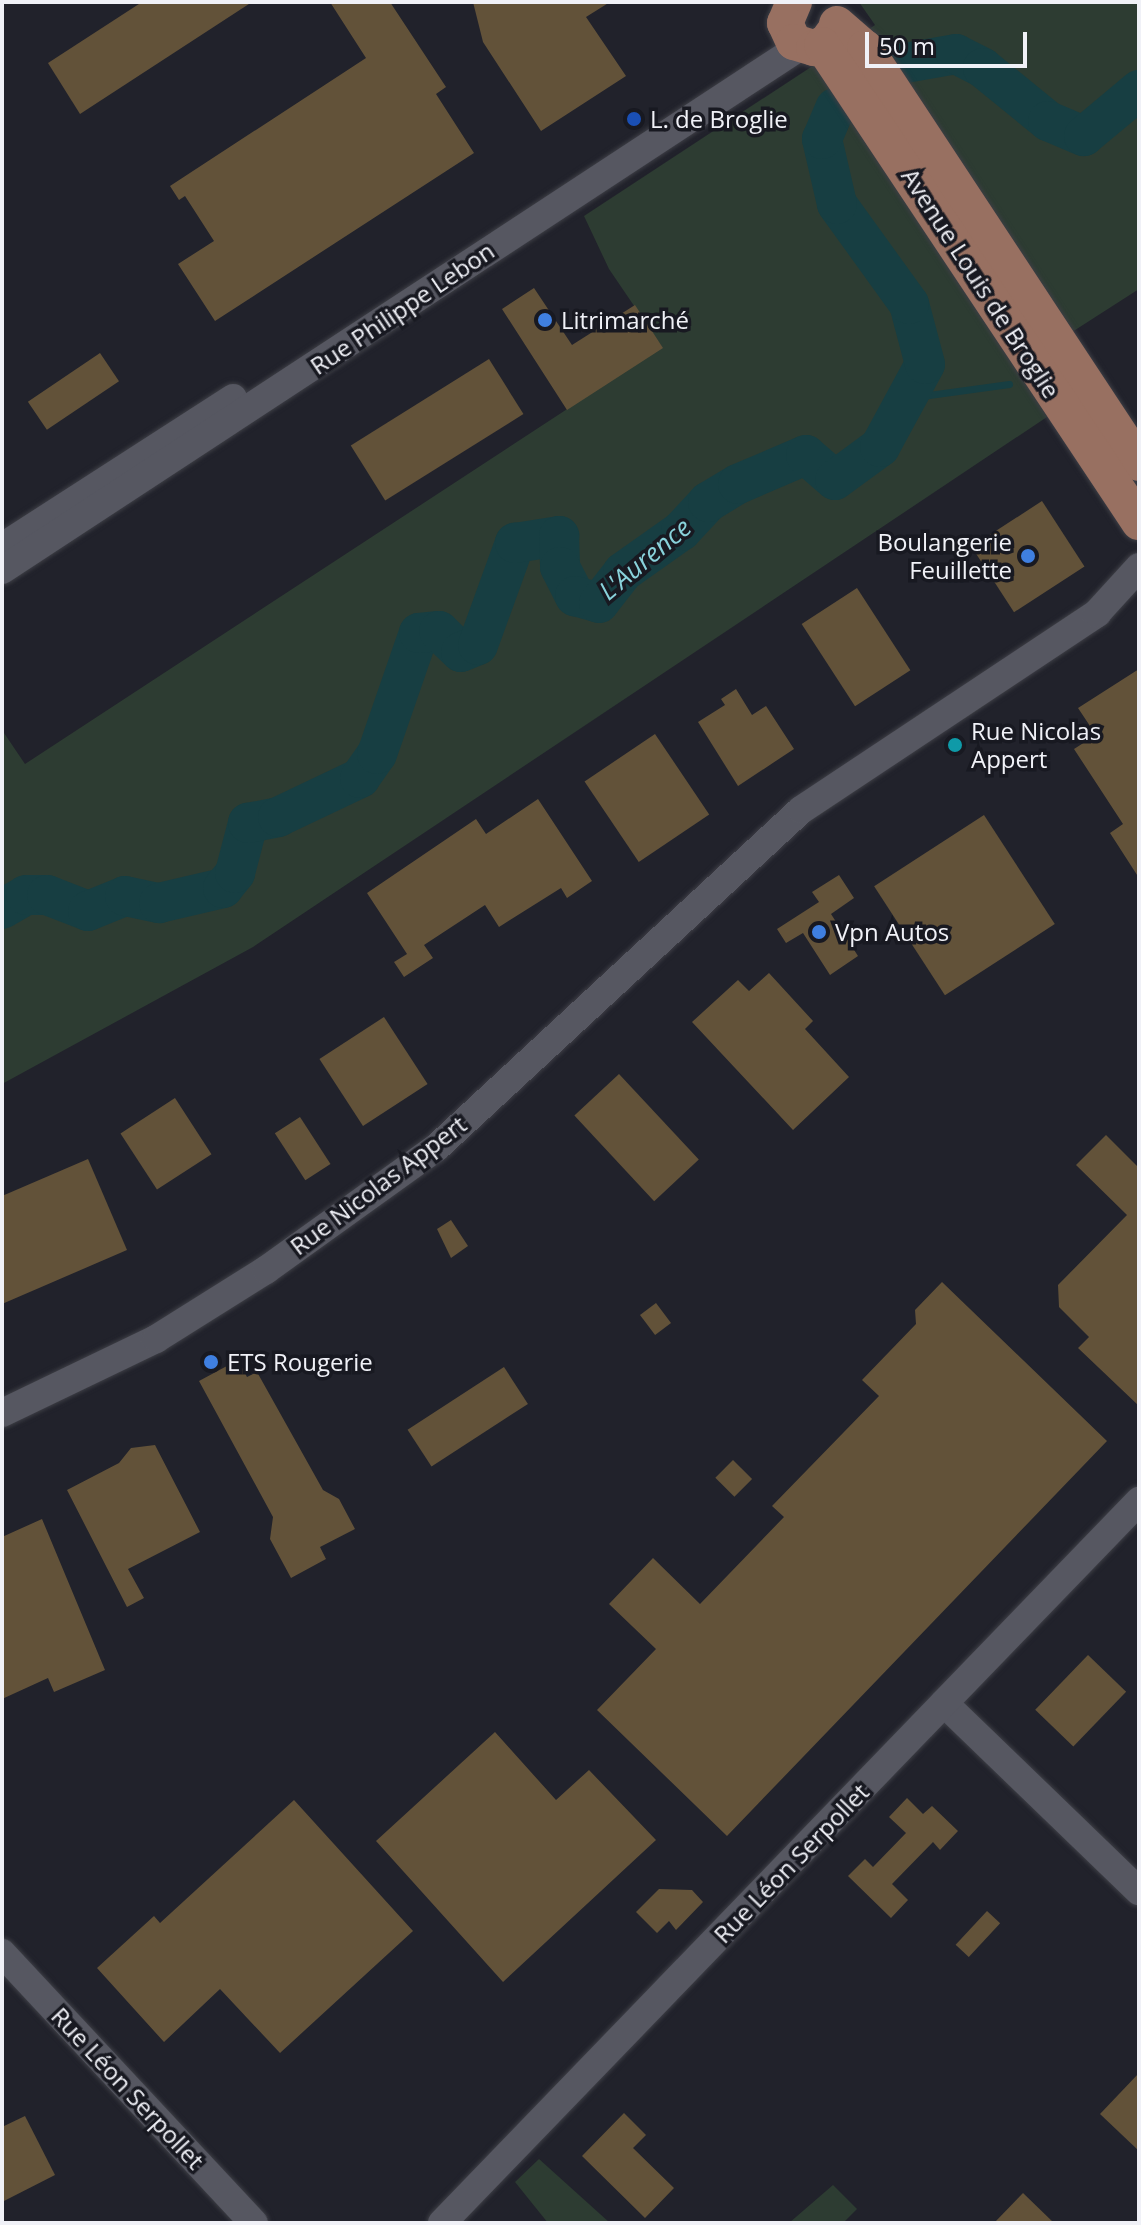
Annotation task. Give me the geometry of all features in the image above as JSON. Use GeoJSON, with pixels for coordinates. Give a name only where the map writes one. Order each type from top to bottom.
{"type":"FeatureCollection","features":[{"type":"Feature","properties":{"kind":"main road","name":"Avenue Louis de Broglie"},"geometry":{"type":"LineString","coordinates":[[806,19],[865,48],[1139,463]]}},
{"type":"Feature","properties":{"kind":"main road","name":"Avenue Louis de Broglie"},"geometry":{"type":"LineString","coordinates":[[806,19],[1139,522]]}},
{"type":"Feature","properties":{"kind":"street","name":"Rue Philippe Lebon"},"geometry":{"type":"LineString","coordinates":[[2,547],[564,182],[806,19]]}},
{"type":"Feature","properties":{"kind":"street","name":"Rue Philippe Lebon"},"geometry":{"type":"LineString","coordinates":[[2,570],[806,19]]}},
{"type":"Feature","properties":{"kind":"street","name":"Rue Nicolas Appert"},"geometry":{"type":"LineString","coordinates":[[2,1413],[156,1339],[266,1270],[436,1148],[801,810],[1097,613],[1139,567]]}},
{"type":"Feature","properties":{"kind":"street","name":"Rue Nicolas Appert"},"geometry":{"type":"LineString","coordinates":[[1097,613],[1139,598]]}},
{"type":"Feature","properties":{"kind":"street","name":"Rue Léon Serpollet"},"geometry":{"type":"LineString","coordinates":[[442,2223],[1139,1501]]}},
{"type":"Feature","properties":{"kind":"street"},"geometry":{"type":"LineString","coordinates":[[944,1703],[1139,1891]]}},
{"type":"Feature","properties":{"kind":"street","name":"Rue Léon Serpollet"},"geometry":{"type":"LineString","coordinates":[[2,1953],[254,2223]]}},
{"type":"Feature","properties":{"kind":"green space"},"geometry":{"type":"Polygon","coordinates":[[[859,2],[1139,2],[1139,289],[1016,368],[1047,417],[253,947],[2,1084],[2,730],[25,764],[662,347],[609,269],[584,216],[875,25],[859,2]]]}},
{"type":"Feature","properties":{"kind":"green space"},"geometry":{"type":"Polygon","coordinates":[[[539,2159],[610,2223],[548,2223],[515,2182],[539,2159]]]}},
{"type":"Feature","properties":{"kind":"green space"},"geometry":{"type":"Polygon","coordinates":[[[833,2185],[857,2209],[843,2223],[789,2223],[833,2185]]]}},
{"type":"Feature","properties":{"kind":"building"},"geometry":{"type":"Polygon","coordinates":[[[142,2],[252,2],[80,114],[48,63],[142,2]]]}},
{"type":"Feature","properties":{"kind":"building"},"geometry":{"type":"Polygon","coordinates":[[[330,2],[390,2],[446,87],[436,94],[474,153],[215,321],[178,264],[214,241],[185,196],[179,200],[170,186],[366,58],[330,2]]]}},
{"type":"Feature","properties":{"kind":"building"},"geometry":{"type":"Polygon","coordinates":[[[473,2],[610,2],[586,17],[626,76],[541,131],[483,42],[473,2]]]}},
{"type":"Feature","properties":{"kind":"building"},"geometry":{"type":"Polygon","coordinates":[[[534,288],[572,345],[635,305],[663,348],[567,410],[502,309],[534,288]]]}},
{"type":"Feature","properties":{"kind":"building"},"geometry":{"type":"Polygon","coordinates":[[[100,353],[119,381],[47,430],[28,402],[100,353]]]}},
{"type":"Feature","properties":{"kind":"building"},"geometry":{"type":"Polygon","coordinates":[[[489,359],[523,414],[385,500],[351,445],[489,359]]]}},
{"type":"Feature","properties":{"kind":"building","name":"Boulangerie Feuillette"},"geometry":{"type":"Polygon","coordinates":[[[1042,501],[1084,566],[1014,612],[972,547],[1042,501]]]}},
{"type":"Feature","properties":{"kind":"building"},"geometry":{"type":"Polygon","coordinates":[[[857,588],[910,670],[855,706],[802,624],[857,588]]]}},
{"type":"Feature","properties":{"kind":"building"},"geometry":{"type":"Polygon","coordinates":[[[1139,669],[1139,878],[1110,833],[1123,824],[1074,749],[1096,735],[1078,708],[1139,669]]]}},
{"type":"Feature","properties":{"kind":"building"},"geometry":{"type":"Polygon","coordinates":[[[736,689],[752,715],[766,706],[794,749],[738,786],[698,722],[725,705],[721,699],[736,689]]]}},
{"type":"Feature","properties":{"kind":"building"},"geometry":{"type":"Polygon","coordinates":[[[655,734],[709,814],[639,862],[585,782],[655,734]]]}},
{"type":"Feature","properties":{"kind":"building"},"geometry":{"type":"Polygon","coordinates":[[[538,799],[592,881],[567,898],[561,888],[499,927],[485,905],[424,945],[433,958],[404,977],[394,962],[407,954],[367,893],[476,819],[486,834],[538,799]]]}},
{"type":"Feature","properties":{"kind":"building"},"geometry":{"type":"Polygon","coordinates":[[[984,815],[1055,924],[945,995],[874,886],[984,815]]]}},
{"type":"Feature","properties":{"kind":"building"},"geometry":{"type":"Polygon","coordinates":[[[839,875],[854,898],[831,914],[858,956],[830,975],[803,933],[786,943],[777,929],[819,902],[812,892],[839,875]]]}},
{"type":"Feature","properties":{"kind":"building"},"geometry":{"type":"Polygon","coordinates":[[[769,973],[813,1021],[805,1029],[849,1077],[793,1130],[692,1022],[738,980],[749,991],[769,973]]]}},
{"type":"Feature","properties":{"kind":"building"},"geometry":{"type":"Polygon","coordinates":[[[384,1017],[428,1084],[363,1126],[319,1059],[384,1017]]]}},
{"type":"Feature","properties":{"kind":"building"},"geometry":{"type":"Polygon","coordinates":[[[619,1074],[699,1160],[654,1201],[574,1116],[619,1074]]]}},
{"type":"Feature","properties":{"kind":"building"},"geometry":{"type":"Polygon","coordinates":[[[175,1098],[211,1154],[157,1190],[120,1133],[175,1098]]]}},
{"type":"Feature","properties":{"kind":"building"},"geometry":{"type":"Polygon","coordinates":[[[300,1117],[330,1164],[305,1180],[275,1133],[300,1117]]]}},
{"type":"Feature","properties":{"kind":"building"},"geometry":{"type":"Polygon","coordinates":[[[1106,1135],[1139,1168],[1139,1406],[1078,1348],[1089,1337],[1059,1307],[1058,1285],[1127,1215],[1076,1165],[1106,1135]]]}},
{"type":"Feature","properties":{"kind":"building"},"geometry":{"type":"Polygon","coordinates":[[[88,1159],[127,1250],[2,1304],[2,1196],[88,1159]]]}},
{"type":"Feature","properties":{"kind":"building"},"geometry":{"type":"Polygon","coordinates":[[[451,1220],[468,1246],[451,1258],[437,1229],[451,1220]]]}},
{"type":"Feature","properties":{"kind":"building"},"geometry":{"type":"Polygon","coordinates":[[[942,1282],[1107,1441],[727,1836],[597,1710],[656,1649],[609,1604],[653,1558],[700,1604],[784,1517],[772,1506],[879,1396],[862,1380],[916,1324],[915,1310],[942,1282]]]}},
{"type":"Feature","properties":{"kind":"building"},"geometry":{"type":"Polygon","coordinates":[[[656,1303],[671,1323],[655,1335],[640,1315],[656,1303]]]}},
{"type":"Feature","properties":{"kind":"building"},"geometry":{"type":"Polygon","coordinates":[[[238,1360],[247,1377],[257,1372],[323,1490],[339,1499],[355,1529],[320,1547],[326,1559],[291,1578],[270,1539],[273,1517],[199,1381],[238,1360]]]}},
{"type":"Feature","properties":{"kind":"building"},"geometry":{"type":"Polygon","coordinates":[[[504,1367],[528,1404],[432,1467],[408,1430],[504,1367]]]}},
{"type":"Feature","properties":{"kind":"building"},"geometry":{"type":"Polygon","coordinates":[[[155,1445],[200,1532],[128,1569],[144,1598],[127,1607],[67,1490],[119,1463],[131,1448],[155,1445]]]}},
{"type":"Feature","properties":{"kind":"building"},"geometry":{"type":"Polygon","coordinates":[[[733,1460],[752,1479],[734,1497],[715,1478],[733,1460]]]}},
{"type":"Feature","properties":{"kind":"building"},"geometry":{"type":"Polygon","coordinates":[[[42,1519],[105,1670],[54,1692],[48,1678],[2,1699],[2,1537],[42,1519]]]}},
{"type":"Feature","properties":{"kind":"building"},"geometry":{"type":"Polygon","coordinates":[[[1088,1655],[1126,1692],[1073,1746],[1035,1710],[1088,1655]]]}},
{"type":"Feature","properties":{"kind":"building"},"geometry":{"type":"Polygon","coordinates":[[[495,1732],[556,1800],[589,1770],[656,1840],[503,1982],[376,1841],[495,1732]]]}},
{"type":"Feature","properties":{"kind":"building"},"geometry":{"type":"Polygon","coordinates":[[[907,1798],[923,1814],[932,1806],[958,1831],[940,1850],[933,1842],[892,1884],[908,1900],[891,1918],[848,1876],[865,1859],[873,1867],[906,1833],[889,1817],[907,1798]]]}},
{"type":"Feature","properties":{"kind":"building"},"geometry":{"type":"Polygon","coordinates":[[[294,1800],[413,1931],[280,2053],[220,1989],[164,2042],[97,1968],[154,1916],[160,1923],[294,1800]]]}},
{"type":"Feature","properties":{"kind":"building"},"geometry":{"type":"Polygon","coordinates":[[[659,1889],[692,1890],[703,1902],[676,1930],[669,1921],[657,1933],[636,1912],[659,1889]]]}},
{"type":"Feature","properties":{"kind":"building"},"geometry":{"type":"Polygon","coordinates":[[[987,1911],[1000,1923],[969,1957],[956,1945],[987,1911]]]}},
{"type":"Feature","properties":{"kind":"building"},"geometry":{"type":"Polygon","coordinates":[[[1139,2073],[1139,2151],[1100,2114],[1139,2073]]]}},
{"type":"Feature","properties":{"kind":"building"},"geometry":{"type":"Polygon","coordinates":[[[624,2113],[646,2135],[633,2148],[674,2188],[645,2218],[582,2156],[624,2113]]]}},
{"type":"Feature","properties":{"kind":"building"},"geometry":{"type":"Polygon","coordinates":[[[25,2116],[55,2175],[2,2202],[2,2127],[25,2116]]]}},
{"type":"Feature","properties":{"kind":"building"},"geometry":{"type":"Polygon","coordinates":[[[1023,2193],[1054,2223],[994,2223],[1023,2193]]]}},
{"type":"Feature","properties":{"kind":"waterway","name":"L'Aurence"},"geometry":{"type":"LineString","coordinates":[[905,63],[956,54],[983,68],[1048,121],[1084,136],[1139,90]]}},
{"type":"Feature","properties":{"kind":"waterway","name":"L'Aurence"},"geometry":{"type":"LineString","coordinates":[[2,909],[26,895],[47,895],[88,911],[125,896],[159,903],[223,888],[235,873],[248,823],[278,817],[360,778],[377,754],[419,633],[439,631],[461,652],[478,645],[515,543],[559,536],[560,567],[575,596],[599,603],[623,572],[681,531],[708,502],[738,484],[806,455],[835,480],[880,447],[925,364],[909,304],[837,204],[822,139],[835,108]]}},
{"type":"Feature","properties":{"kind":"waterway"},"geometry":{"type":"LineString","coordinates":[[907,398],[1009,384]]}},
{"type":"Feature","properties":{"kind":"place","name":"L. de Broglie"},"geometry":{"type":"Point","coordinates":[634,119]}},
{"type":"Feature","properties":{"kind":"place","name":"Litrimarché"},"geometry":{"type":"Point","coordinates":[545,320]}},
{"type":"Feature","properties":{"kind":"place","name":"Boulangerie Feuillette"},"geometry":{"type":"Point","coordinates":[1028,556]}},
{"type":"Feature","properties":{"kind":"place","name":"Rue Nicolas Appert"},"geometry":{"type":"Point","coordinates":[955,745]}},
{"type":"Feature","properties":{"kind":"place","name":"Vpn Autos"},"geometry":{"type":"Point","coordinates":[819,932]}},
{"type":"Feature","properties":{"kind":"place","name":"ETS Rougerie"},"geometry":{"type":"Point","coordinates":[211,1362]}}]}
